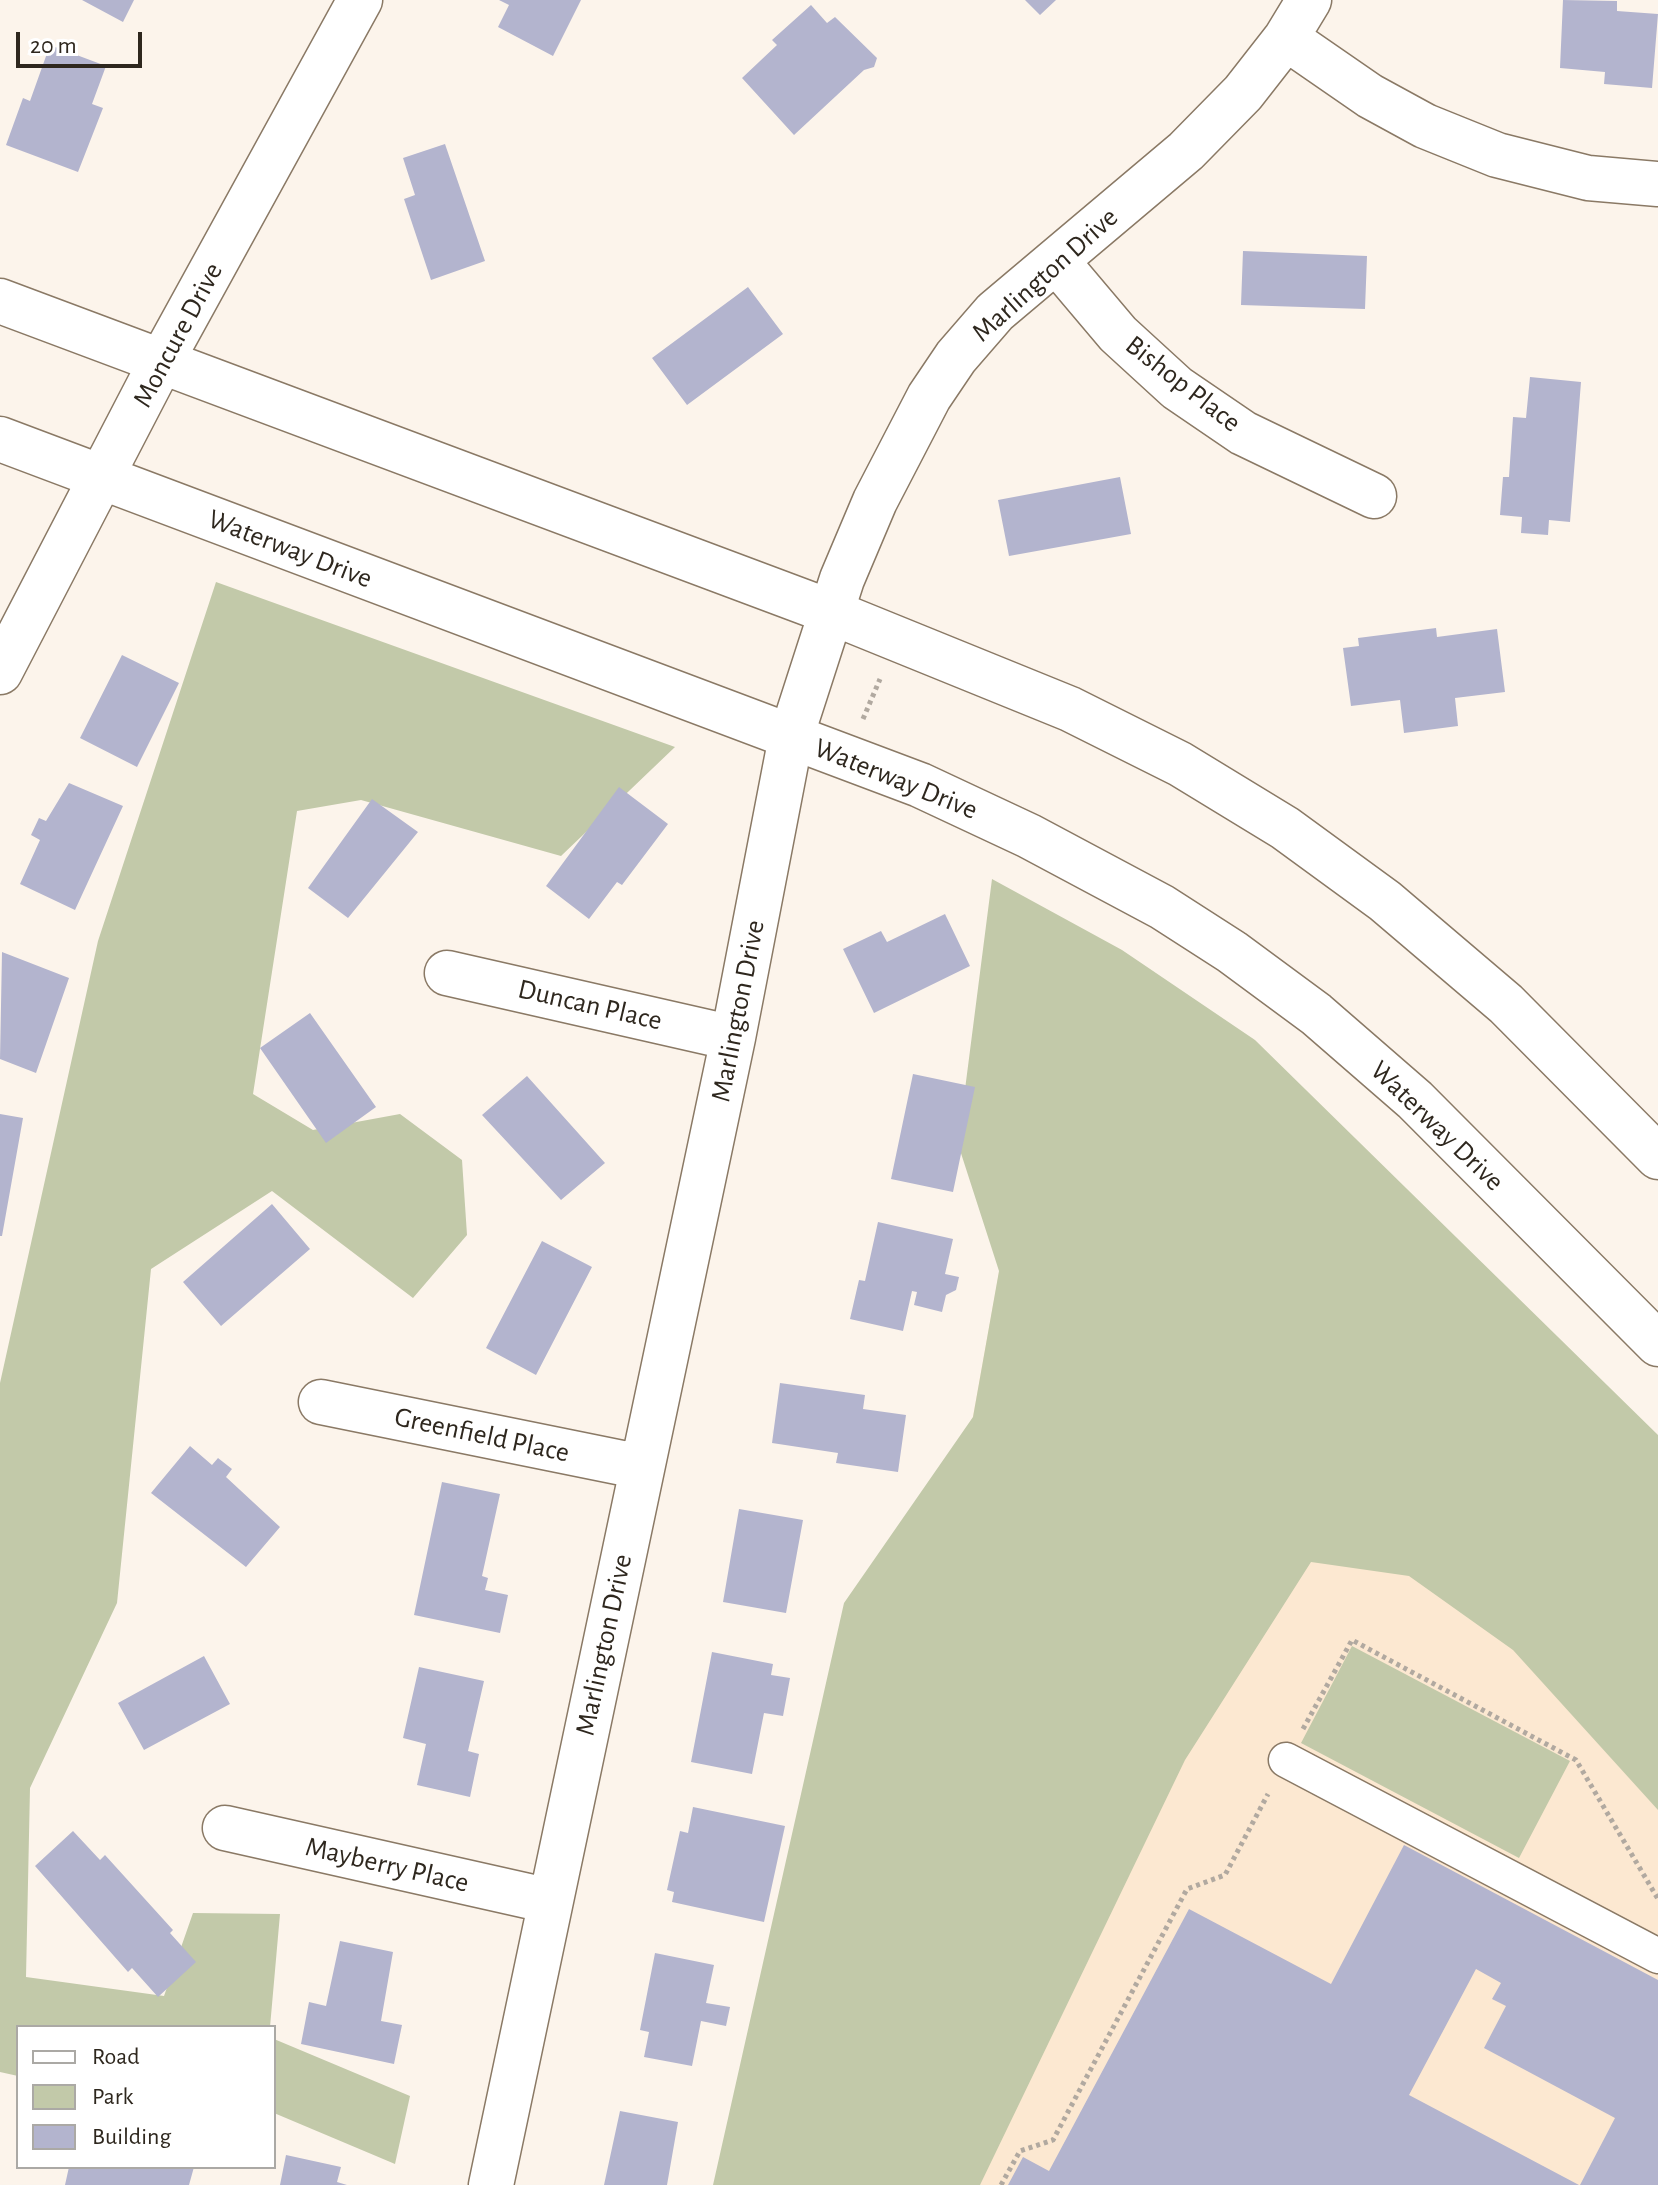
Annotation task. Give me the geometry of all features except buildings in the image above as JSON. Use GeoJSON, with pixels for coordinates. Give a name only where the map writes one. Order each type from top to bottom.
{"type":"FeatureCollection","features":[{"type":"Feature","properties":{"kind":"street","name":"Moncure Drive"},"geometry":{"type":"LineString","coordinates":[[0,672],[104,478],[161,362],[360,0]]}},
{"type":"Feature","properties":{"kind":"street","name":"Marlington Drive"},"geometry":{"type":"LineString","coordinates":[[491,2185],[733,1038],[791,737],[831,612],[875,501],[929,397],[956,357],[995,312],[1058,263],[1186,151],[1243,93],[1286,38],[1309,0]]}},
{"type":"Feature","properties":{"kind":"street"},"geometry":{"type":"LineString","coordinates":[[1286,38],[1370,96],[1425,126],[1497,155],[1588,178],[1658,184]]}},
{"type":"Feature","properties":{"kind":"street","name":"Bishop Place"},"geometry":{"type":"LineString","coordinates":[[1058,263],[1118,334],[1177,388],[1243,433],[1374,496]]}},
{"type":"Feature","properties":{"kind":"street"},"geometry":{"type":"LineString","coordinates":[[0,301],[831,612],[1070,709],[1180,764],[1285,828],[1385,901],[1506,1004],[1658,1157]]}},
{"type":"Feature","properties":{"kind":"street","name":"Waterway Drive"},"geometry":{"type":"LineString","coordinates":[[0,439],[920,785],[1029,836],[1162,907],[1232,952],[1316,1014],[1415,1100],[1658,1344]]}},
{"type":"Feature","properties":{"kind":"street","name":"Duncan Place"},"geometry":{"type":"LineString","coordinates":[[447,973],[733,1038]]}},
{"type":"Feature","properties":{"kind":"street","name":"Greenfield Place"},"geometry":{"type":"LineString","coordinates":[[321,1402],[642,1467]]}},
{"type":"Feature","properties":{"kind":"street"},"geometry":{"type":"LineString","coordinates":[[1286,1760],[1658,1956]]}},
{"type":"Feature","properties":{"kind":"street","name":"Mayberry Place"},"geometry":{"type":"LineString","coordinates":[[225,1828],[550,1901]]}},
{"type":"Feature","properties":{"kind":"path"},"geometry":{"type":"LineString","coordinates":[[863,721],[880,679]]}},
{"type":"Feature","properties":{"kind":"path"},"geometry":{"type":"LineString","coordinates":[[1001,2185],[1020,2151],[1053,2140],[1187,1889],[1225,1875],[1352,1640],[1576,1760],[1658,1899]]}},
{"type":"Feature","properties":{"kind":"shaded area"},"geometry":{"type":"Polygon","coordinates":[[[1054,968],[1658,1458],[1658,2185],[834,2185],[1054,968]]]}},
{"type":"Feature","properties":{"kind":"green space"},"geometry":{"type":"Polygon","coordinates":[[[216,582],[675,747],[561,856],[361,800],[297,811],[253,1094],[313,1130],[400,1114],[462,1160],[467,1235],[413,1298],[272,1191],[151,1269],[117,1603],[30,1788],[26,1977],[164,1996],[193,1913],[280,1914],[270,2025],[16,2025],[16,2076],[0,2072],[0,1383],[98,941],[216,582]]]}},
{"type":"Feature","properties":{"kind":"green space"},"geometry":{"type":"Polygon","coordinates":[[[992,879],[1122,950],[1255,1040],[1658,1435],[1658,1810],[1513,1650],[1409,1576],[1311,1562],[1185,1760],[980,2185],[713,2185],[844,1603],[973,1417],[999,1271],[958,1144],[992,879]]]}},
{"type":"Feature","properties":{"kind":"green space"},"geometry":{"type":"Polygon","coordinates":[[[1352,1646],[1570,1761],[1519,1858],[1301,1743],[1352,1646]]]}},
{"type":"Feature","properties":{"kind":"green space"},"geometry":{"type":"Polygon","coordinates":[[[276,2040],[410,2096],[395,2164],[276,2114],[276,2040]]]}}]}
